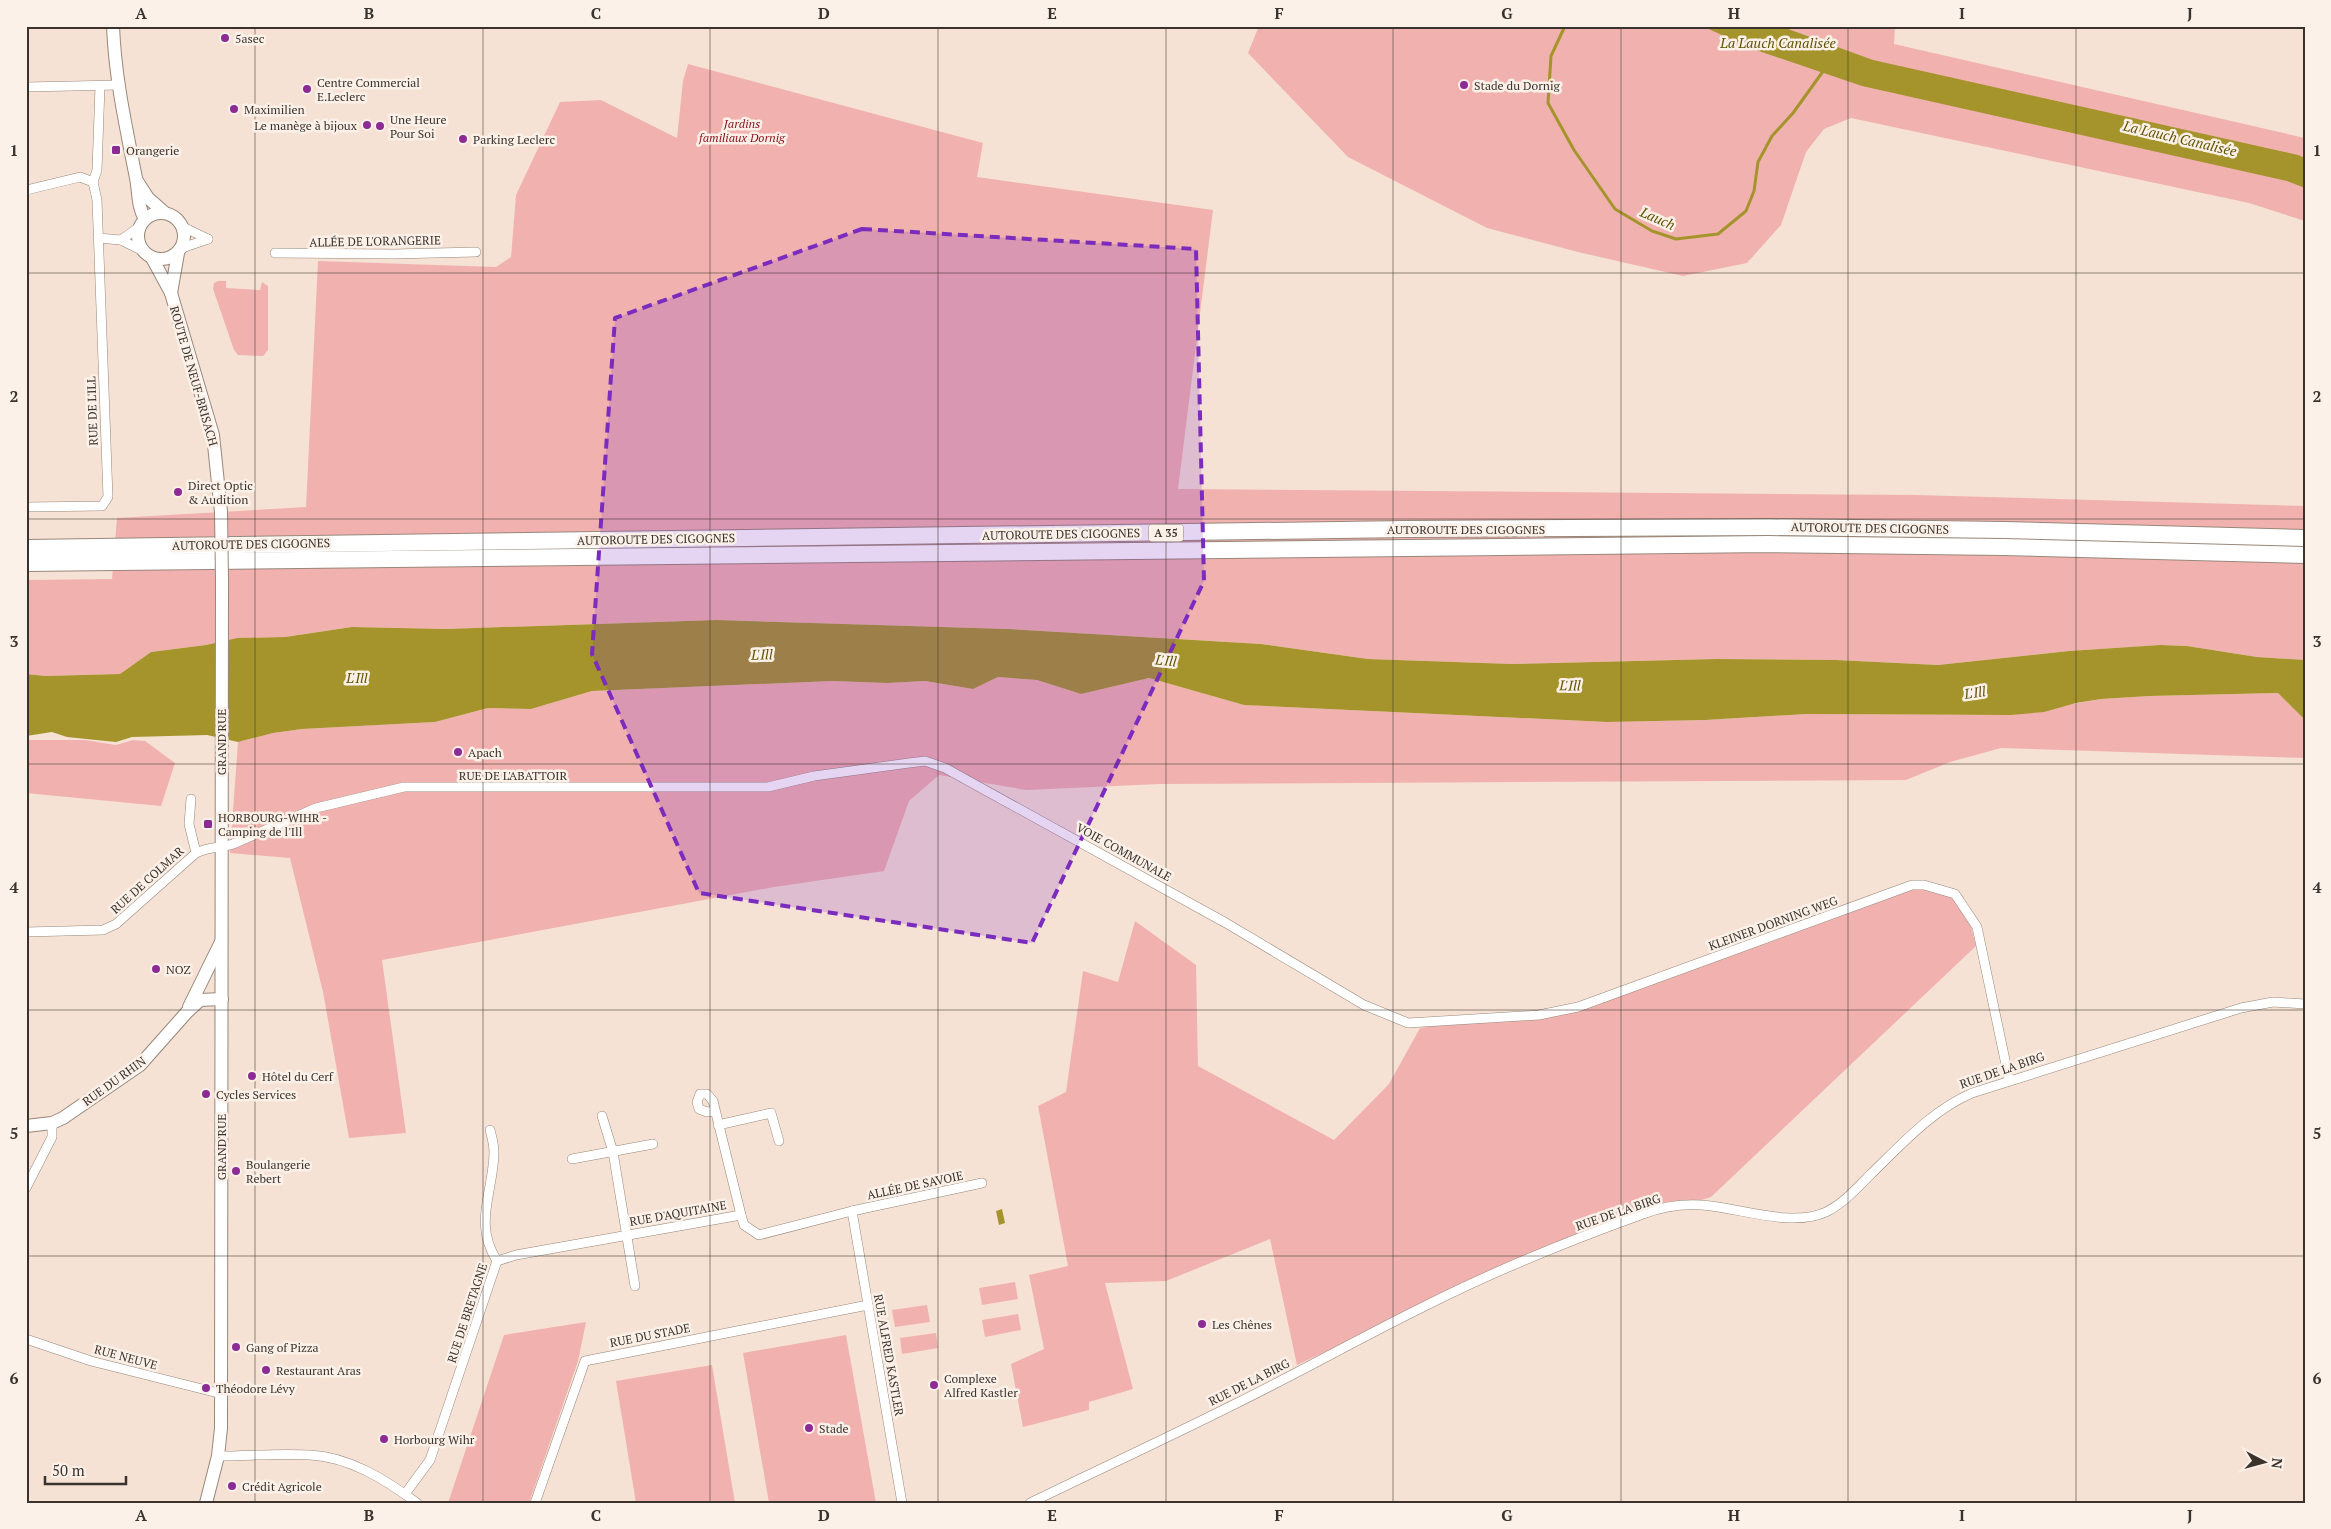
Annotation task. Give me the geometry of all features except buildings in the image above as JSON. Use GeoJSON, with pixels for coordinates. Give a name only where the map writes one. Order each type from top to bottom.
{"type":"FeatureCollection","features":[{"type":"Feature","properties":{"kind":"highway","name":"AUTOROUTE DES CIGOGNES"},"geometry":{"type":"LineString","coordinates":[[26,548],[1416,529],[1769,527],[2004,530],[2305,538]]}},
{"type":"Feature","properties":{"kind":"highway","name":"AUTOROUTE DES CIGOGNES"},"geometry":{"type":"LineString","coordinates":[[26,563],[1759,544],[2003,547],[2305,555]]}},
{"type":"Feature","properties":{"kind":"main road"},"geometry":{"type":"LineString","coordinates":[[113,26],[118,86],[136,180],[142,224],[137,239],[141,250],[152,258],[166,260],[180,250],[184,238],[183,227],[176,218],[165,213],[148,198],[136,180]]}},
{"type":"Feature","properties":{"kind":"main road"},"geometry":{"type":"LineString","coordinates":[[142,224],[154,213],[165,213]]}},
{"type":"Feature","properties":{"kind":"main road","name":"ROUTE DE NEUF-BRISACH"},"geometry":{"type":"LineString","coordinates":[[171,293],[180,250]]}},
{"type":"Feature","properties":{"kind":"main road","name":"ROUTE DE NEUF-BRISACH"},"geometry":{"type":"LineString","coordinates":[[152,258],[171,293],[213,435],[221,512],[222,699]]}},
{"type":"Feature","properties":{"kind":"main road","name":"GRAND'RUE"},"geometry":{"type":"LineString","coordinates":[[206,1503],[218,1456],[222,1394],[222,940],[220,848],[222,699]]}},
{"type":"Feature","properties":{"kind":"main road","name":"RUE DU RHIN"},"geometry":{"type":"LineString","coordinates":[[187,1012],[222,940]]}},
{"type":"Feature","properties":{"kind":"main road"},"geometry":{"type":"LineString","coordinates":[[193,997],[204,985],[222,985]]}},
{"type":"Feature","properties":{"kind":"main road","name":"RUE DU RHIN"},"geometry":{"type":"LineString","coordinates":[[26,1126],[52,1124],[140,1066],[187,1012],[200,1000],[222,999]]}},
{"type":"Feature","properties":{"kind":"street","name":"RUE DE L'ILL"},"geometry":{"type":"LineString","coordinates":[[26,507],[102,506],[108,497],[97,200],[93,182],[97,170],[100,86]]}},
{"type":"Feature","properties":{"kind":"street"},"geometry":{"type":"LineString","coordinates":[[26,87],[118,86]]}},
{"type":"Feature","properties":{"kind":"street"},"geometry":{"type":"LineString","coordinates":[[26,190],[80,177],[93,182]]}},
{"type":"Feature","properties":{"kind":"street"},"geometry":{"type":"LineString","coordinates":[[121,240],[142,224]]}},
{"type":"Feature","properties":{"kind":"street"},"geometry":{"type":"LineString","coordinates":[[180,250],[208,238],[183,227]]}},
{"type":"Feature","properties":{"kind":"street"},"geometry":{"type":"LineString","coordinates":[[98,238],[121,240],[141,250]]}},
{"type":"Feature","properties":{"kind":"street","name":"ALLÉE DE L'ORANGERIE"},"geometry":{"type":"LineString","coordinates":[[275,253],[394,254],[476,252]]}},
{"type":"Feature","properties":{"kind":"street","name":"VOIE COMMUNALE"},"geometry":{"type":"LineString","coordinates":[[814,776],[925,761],[945,768],[1226,923],[1364,1005],[1408,1023]]}},
{"type":"Feature","properties":{"kind":"street","name":"RUE DE L'ABATTOIR"},"geometry":{"type":"LineString","coordinates":[[220,848],[316,808],[404,787],[768,787],[814,776]]}},
{"type":"Feature","properties":{"kind":"street","name":"RUE DE COLMAR"},"geometry":{"type":"LineString","coordinates":[[191,799],[189,824],[196,853]]}},
{"type":"Feature","properties":{"kind":"street","name":"RUE DE COLMAR"},"geometry":{"type":"LineString","coordinates":[[26,932],[104,930],[116,924],[196,853],[204,849],[220,848]]}},
{"type":"Feature","properties":{"kind":"street","name":"KLEINER DORNING WEG"},"geometry":{"type":"LineString","coordinates":[[1408,1023],[1539,1014],[1578,1007],[1912,886],[1924,885],[1955,894],[1976,926],[2009,1079]]}},
{"type":"Feature","properties":{"kind":"street","name":"RUE DE LA BIRG"},"geometry":{"type":"LineString","coordinates":[[1030,1503],[1236,1404],[1423,1307],[1484,1278],[1645,1213],[1662,1208],[1692,1205],[1796,1218],[1817,1215],[1827,1211],[1845,1198],[1938,1110],[1961,1098],[2009,1079],[2241,1008],[2273,1002],[2305,1004]]}},
{"type":"Feature","properties":{"kind":"street"},"geometry":{"type":"LineString","coordinates":[[715,1111],[741,1215]]}},
{"type":"Feature","properties":{"kind":"street"},"geometry":{"type":"LineString","coordinates":[[718,1125],[771,1113],[778,1141]]}},
{"type":"Feature","properties":{"kind":"street"},"geometry":{"type":"LineString","coordinates":[[602,1116],[613,1152],[635,1286]]}},
{"type":"Feature","properties":{"kind":"street"},"geometry":{"type":"LineString","coordinates":[[26,1188],[52,1137],[52,1124]]}},
{"type":"Feature","properties":{"kind":"street","name":"RUE DE BRETAGNE"},"geometry":{"type":"LineString","coordinates":[[405,1494],[430,1460],[497,1262],[488,1247],[484,1227],[494,1151],[490,1130]]}},
{"type":"Feature","properties":{"kind":"street"},"geometry":{"type":"LineString","coordinates":[[572,1159],[653,1144]]}},
{"type":"Feature","properties":{"kind":"street","name":"ALLÉE DE SAVOIE"},"geometry":{"type":"LineString","coordinates":[[852,1211],[982,1183]]}},
{"type":"Feature","properties":{"kind":"street","name":"RUE D'AQUITAINE"},"geometry":{"type":"LineString","coordinates":[[497,1262],[516,1255],[741,1215],[744,1225],[759,1235],[852,1211]]}},
{"type":"Feature","properties":{"kind":"street","name":"RUE ALFRED KASTLER"},"geometry":{"type":"LineString","coordinates":[[852,1211],[902,1503]]}},
{"type":"Feature","properties":{"kind":"street","name":"RUE DU STADE"},"geometry":{"type":"LineString","coordinates":[[535,1503],[585,1361],[868,1305]]}},
{"type":"Feature","properties":{"kind":"street","name":"RUE NEUVE"},"geometry":{"type":"LineString","coordinates":[[26,1339],[91,1361],[222,1394]]}},
{"type":"Feature","properties":{"kind":"street"},"geometry":{"type":"LineString","coordinates":[[218,1456],[311,1455],[333,1458],[384,1479],[417,1503]]}},
{"type":"Feature","properties":{"kind":"highlighted area"},"geometry":{"type":"Polygon","coordinates":[[[862,229],[1196,249],[1204,581],[1032,943],[699,893],[592,654],[615,318],[862,229]]]}},
{"type":"Feature","properties":{"kind":"green space"},"geometry":{"type":"Polygon","coordinates":[[[1259,26],[1895,26],[1894,44],[2305,138],[2305,221],[2249,203],[1851,118],[1824,129],[1806,152],[1781,225],[1747,263],[1683,276],[1578,252],[1487,228],[1348,157],[1248,53],[1259,26]]]}},
{"type":"Feature","properties":{"kind":"green space","name":"Jardins familiaux Dornig"},"geometry":{"type":"Polygon","coordinates":[[[688,64],[983,143],[977,177],[1213,210],[1178,489],[1915,495],[2305,506],[2305,660],[2257,657],[2187,646],[2160,645],[2069,651],[1938,665],[1836,660],[1716,659],[1512,664],[1368,659],[1261,644],[1008,629],[717,620],[446,629],[352,627],[285,637],[237,638],[206,645],[151,652],[120,674],[45,676],[26,674],[26,580],[112,579],[117,518],[306,507],[318,261],[496,267],[511,257],[516,195],[560,102],[601,100],[677,138],[683,81],[688,64]]]}},
{"type":"Feature","properties":{"kind":"green space"},"geometry":{"type":"Polygon","coordinates":[[[226,281],[226,288],[260,290],[262,282],[268,286],[268,350],[263,356],[238,355],[234,350],[213,289],[214,283],[226,281]]]}},
{"type":"Feature","properties":{"kind":"green space"},"geometry":{"type":"Polygon","coordinates":[[[998,677],[1037,680],[1081,694],[1149,678],[1244,705],[1607,722],[1705,720],[1807,714],[2011,715],[2101,699],[2278,693],[2305,720],[2305,758],[2001,748],[1950,762],[1906,780],[1160,784],[1026,790],[939,775],[909,801],[884,871],[774,887],[382,960],[406,1133],[349,1138],[323,992],[290,858],[230,853],[238,742],[273,733],[302,729],[435,722],[488,708],[531,709],[592,691],[832,681],[887,683],[925,681],[973,689],[998,677]]]}},
{"type":"Feature","properties":{"kind":"green space"},"geometry":{"type":"Polygon","coordinates":[[[26,740],[85,740],[116,745],[133,740],[145,741],[175,763],[161,806],[26,793],[26,740]]]}},
{"type":"Feature","properties":{"kind":"green space"},"geometry":{"type":"Polygon","coordinates":[[[1915,887],[1963,896],[1976,946],[1711,1197],[1544,1249],[1297,1365],[1270,1239],[1166,1281],[1105,1283],[1133,1389],[1089,1402],[1089,1410],[1023,1427],[1011,1364],[1044,1349],[1029,1275],[1068,1266],[1038,1106],[1066,1092],[1083,971],[1118,982],[1135,921],[1196,965],[1198,1066],[1334,1140],[1389,1084],[1420,1028],[1582,1003],[1915,887]]]}},
{"type":"Feature","properties":{"kind":"green space"},"geometry":{"type":"Polygon","coordinates":[[[1015,1282],[1018,1299],[982,1305],[979,1288],[1015,1282]]]}},
{"type":"Feature","properties":{"kind":"green space"},"geometry":{"type":"Polygon","coordinates":[[[927,1305],[930,1322],[895,1327],[892,1310],[927,1305]]]}},
{"type":"Feature","properties":{"kind":"green space"},"geometry":{"type":"Polygon","coordinates":[[[1018,1314],[1021,1330],[985,1337],[982,1320],[1018,1314]]]}},
{"type":"Feature","properties":{"kind":"green space"},"geometry":{"type":"Polygon","coordinates":[[[586,1322],[578,1361],[529,1503],[448,1503],[504,1335],[586,1322]]]}},
{"type":"Feature","properties":{"kind":"green space"},"geometry":{"type":"Polygon","coordinates":[[[936,1333],[938,1348],[902,1354],[900,1338],[936,1333]]]}},
{"type":"Feature","properties":{"kind":"green space","name":"Stade"},"geometry":{"type":"Polygon","coordinates":[[[846,1335],[876,1503],[769,1503],[743,1353],[846,1335]]]}},
{"type":"Feature","properties":{"kind":"green space"},"geometry":{"type":"Polygon","coordinates":[[[712,1365],[735,1503],[636,1503],[616,1381],[712,1365]]]}},
{"type":"Feature","properties":{"kind":"water","name":"La Lauch Canalisée"},"geometry":{"type":"Polygon","coordinates":[[[1702,26],[1780,26],[1873,60],[2298,155],[2305,158],[2305,188],[2287,181],[1862,86],[1753,49],[1702,26]]]}},
{"type":"Feature","properties":{"kind":"water","name":"L'Ill"},"geometry":{"type":"Polygon","coordinates":[[[717,620],[1008,629],[1261,644],[1368,659],[1512,664],[1716,659],[1836,660],[1938,665],[2069,651],[2160,645],[2187,646],[2257,657],[2305,660],[2305,720],[2278,693],[2101,699],[2076,703],[2044,712],[2011,715],[1807,714],[1705,720],[1607,722],[1244,705],[1149,678],[1081,694],[1037,680],[998,677],[973,689],[925,681],[887,683],[832,681],[592,691],[531,709],[488,708],[435,722],[302,729],[273,733],[238,742],[207,735],[132,737],[116,742],[67,737],[52,732],[26,736],[26,674],[45,676],[120,674],[151,652],[206,645],[237,638],[285,637],[352,627],[446,629],[717,620]]]}},
{"type":"Feature","properties":{"kind":"water"},"geometry":{"type":"Polygon","coordinates":[[[1002,1209],[1005,1223],[999,1225],[996,1211],[1002,1209]]]}},
{"type":"Feature","properties":{"kind":"waterway","name":"Lauch"},"geometry":{"type":"LineString","coordinates":[[1565,26],[1551,56],[1548,103],[1574,150],[1615,209],[1652,231],[1676,239],[1718,234],[1746,211],[1754,191],[1758,162],[1772,136],[1793,113],[1824,70]]}},
{"type":"Feature","properties":{"kind":"place","name":"5asec"},"geometry":{"type":"Point","coordinates":[225,38]}},
{"type":"Feature","properties":{"kind":"place","name":"Stade du Dornig"},"geometry":{"type":"Point","coordinates":[1464,85]}},
{"type":"Feature","properties":{"kind":"place","name":"Centre Commercial E.Leclerc"},"geometry":{"type":"Point","coordinates":[307,89]}},
{"type":"Feature","properties":{"kind":"place","name":"Maximilien"},"geometry":{"type":"Point","coordinates":[234,109]}},
{"type":"Feature","properties":{"kind":"place","name":"Le manège à bijoux"},"geometry":{"type":"Point","coordinates":[367,125]}},
{"type":"Feature","properties":{"kind":"place","name":"Une Heure Pour Soi"},"geometry":{"type":"Point","coordinates":[380,126]}},
{"type":"Feature","properties":{"kind":"place","name":"Parking Leclerc"},"geometry":{"type":"Point","coordinates":[463,139]}},
{"type":"Feature","properties":{"kind":"place","name":"Orangerie"},"geometry":{"type":"Point","coordinates":[116,150]}},
{"type":"Feature","properties":{"kind":"place","name":"Direct Optic & Audition"},"geometry":{"type":"Point","coordinates":[178,492]}},
{"type":"Feature","properties":{"kind":"place","name":"Apach"},"geometry":{"type":"Point","coordinates":[458,752]}},
{"type":"Feature","properties":{"kind":"place","name":"HORBOURG-WIHR - Camping de l'Ill"},"geometry":{"type":"Point","coordinates":[208,824]}},
{"type":"Feature","properties":{"kind":"place","name":"NOZ"},"geometry":{"type":"Point","coordinates":[156,969]}},
{"type":"Feature","properties":{"kind":"place","name":"Hôtel du Cerf"},"geometry":{"type":"Point","coordinates":[252,1076]}},
{"type":"Feature","properties":{"kind":"place","name":"Cycles Services"},"geometry":{"type":"Point","coordinates":[206,1094]}},
{"type":"Feature","properties":{"kind":"place","name":"Boulangerie Rebert"},"geometry":{"type":"Point","coordinates":[236,1171]}},
{"type":"Feature","properties":{"kind":"place","name":"Les Chênes"},"geometry":{"type":"Point","coordinates":[1202,1324]}},
{"type":"Feature","properties":{"kind":"place","name":"Gang of Pizza"},"geometry":{"type":"Point","coordinates":[236,1347]}},
{"type":"Feature","properties":{"kind":"place","name":"Restaurant Aras"},"geometry":{"type":"Point","coordinates":[266,1370]}},
{"type":"Feature","properties":{"kind":"place","name":"Complexe Alfred Kastler"},"geometry":{"type":"Point","coordinates":[934,1385]}},
{"type":"Feature","properties":{"kind":"place","name":"Théodore Lévy"},"geometry":{"type":"Point","coordinates":[206,1388]}},
{"type":"Feature","properties":{"kind":"place","name":"Stade"},"geometry":{"type":"Point","coordinates":[809,1428]}},
{"type":"Feature","properties":{"kind":"place","name":"Horbourg Wihr"},"geometry":{"type":"Point","coordinates":[384,1439]}},
{"type":"Feature","properties":{"kind":"place","name":"Crédit Agricole"},"geometry":{"type":"Point","coordinates":[232,1486]}}]}
